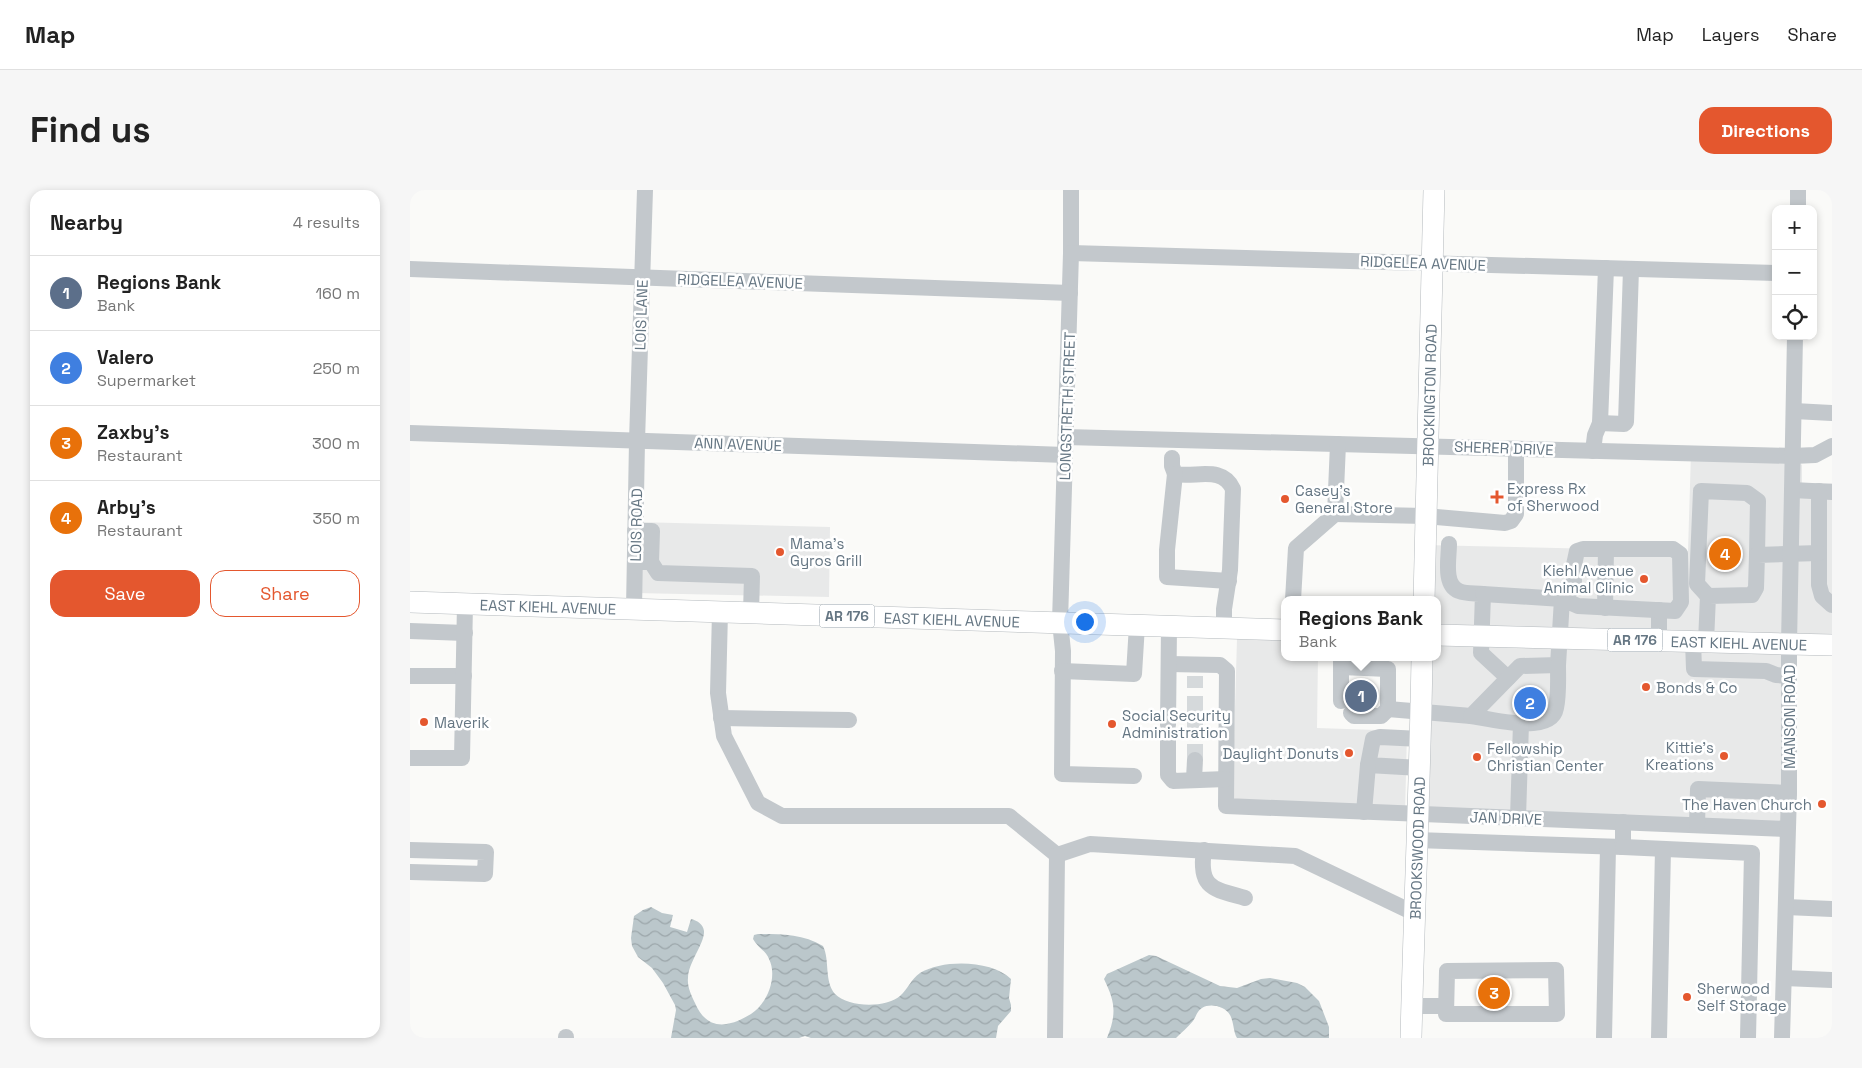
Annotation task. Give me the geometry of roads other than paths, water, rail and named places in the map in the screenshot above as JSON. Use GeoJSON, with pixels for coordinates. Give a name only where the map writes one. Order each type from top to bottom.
{"type":"FeatureCollection","features":[{"type":"Feature","properties":{"kind":"main road","name":"BROCKINGTON ROAD"},"geometry":{"type":"LineString","coordinates":[[1424,596],[1434,190]]}},
{"type":"Feature","properties":{"kind":"main road","name":"EAST KIEHL AVENUE"},"geometry":{"type":"LineString","coordinates":[[410,602],[1281,630]]}},
{"type":"Feature","properties":{"kind":"main road","name":"EAST KIEHL AVENUE"},"geometry":{"type":"LineString","coordinates":[[1441,635],[1832,645]]}},
{"type":"Feature","properties":{"kind":"main road","name":"BROOKSWOOD ROAD"},"geometry":{"type":"LineString","coordinates":[[1411,1038],[1422,661]]}},
{"type":"Feature","properties":{"kind":"street","name":"LOIS LANE"},"geometry":{"type":"LineString","coordinates":[[637,441],[645,190]]}},
{"type":"Feature","properties":{"kind":"street","name":"LONGSTRETH STREET"},"geometry":{"type":"LineString","coordinates":[[1071,190],[1070,293],[1060,622],[1063,651],[1062,774],[1134,776]]}},
{"type":"Feature","properties":{"kind":"street"},"geometry":{"type":"LineString","coordinates":[[1798,190],[1798,205]]}},
{"type":"Feature","properties":{"kind":"street","name":"RIDGELEA AVENUE"},"geometry":{"type":"LineString","coordinates":[[1071,253],[1772,273]]}},
{"type":"Feature","properties":{"kind":"street"},"geometry":{"type":"LineString","coordinates":[[1593,451],[1595,435],[1600,423],[1606,268]]}},
{"type":"Feature","properties":{"kind":"street"},"geometry":{"type":"LineString","coordinates":[[1600,423],[1624,424],[1626,422],[1630,268]]}},
{"type":"Feature","properties":{"kind":"street","name":"RIDGELEA AVENUE"},"geometry":{"type":"LineString","coordinates":[[410,269],[1070,293]]}},
{"type":"Feature","properties":{"kind":"street","name":"MANSON ROAD"},"geometry":{"type":"LineString","coordinates":[[1782,1038],[1786,829],[1789,793],[1788,644],[1795,340]]}},
{"type":"Feature","properties":{"kind":"street"},"geometry":{"type":"LineString","coordinates":[[1794,411],[1832,413]]}},
{"type":"Feature","properties":{"kind":"street","name":"ANN AVENUE"},"geometry":{"type":"LineString","coordinates":[[410,433],[1065,455]]}},
{"type":"Feature","properties":{"kind":"street","name":"SHERER DRIVE"},"geometry":{"type":"LineString","coordinates":[[1066,436],[1792,456],[1815,455],[1832,446]]}},
{"type":"Feature","properties":{"kind":"street"},"geometry":{"type":"LineString","coordinates":[[1173,440],[1168,452],[1174,466],[1167,550],[1167,577],[1229,580]]}},
{"type":"Feature","properties":{"kind":"street","name":"LOIS ROAD"},"geometry":{"type":"LineString","coordinates":[[634,609],[643,562],[635,531],[637,441]]}},
{"type":"Feature","properties":{"kind":"street"},"geometry":{"type":"LineString","coordinates":[[1335,514],[1338,444]]}},
{"type":"Feature","properties":{"kind":"street"},"geometry":{"type":"LineString","coordinates":[[1293,596],[1296,548],[1335,514],[1425,516],[1504,523],[1511,521],[1516,514],[1516,449]]}},
{"type":"Feature","properties":{"kind":"street"},"geometry":{"type":"LineString","coordinates":[[1174,466],[1222,476],[1230,482],[1233,489],[1229,580],[1224,628]]}},
{"type":"Feature","properties":{"kind":"street"},"geometry":{"type":"LineString","coordinates":[[1792,490],[1826,491],[1819,553],[1819,585],[1822,596],[1832,605]]}},
{"type":"Feature","properties":{"kind":"street"},"geometry":{"type":"LineString","coordinates":[[1701,491],[1747,493],[1758,501],[1756,588],[1752,596],[1708,596],[1697,584],[1701,491]]}},
{"type":"Feature","properties":{"kind":"street"},"geometry":{"type":"LineString","coordinates":[[1388,709],[1471,716],[1522,723],[1543,723],[1552,717],[1556,709],[1562,600],[1574,587],[1575,557],[1578,551],[1583,549],[1673,549],[1680,554],[1681,602],[1675,611],[1605,608],[1578,606],[1562,600],[1460,592],[1451,584],[1449,576],[1449,544]]}},
{"type":"Feature","properties":{"kind":"street"},"geometry":{"type":"LineString","coordinates":[[1605,608],[1606,549]]}},
{"type":"Feature","properties":{"kind":"street"},"geometry":{"type":"LineString","coordinates":[[1757,555],[1819,553]]}},
{"type":"Feature","properties":{"kind":"street"},"geometry":{"type":"LineString","coordinates":[[643,562],[658,573],[752,576],[752,613]]}},
{"type":"Feature","properties":{"kind":"street"},"geometry":{"type":"LineString","coordinates":[[1483,594],[1481,653],[1508,678]]}},
{"type":"Feature","properties":{"kind":"street"},"geometry":{"type":"LineString","coordinates":[[1708,596],[1694,669],[1766,671],[1776,675],[1789,676]]}},
{"type":"Feature","properties":{"kind":"street"},"geometry":{"type":"LineString","coordinates":[[410,758],[462,758],[465,604]]}},
{"type":"Feature","properties":{"kind":"street"},"geometry":{"type":"LineString","coordinates":[[1658,641],[1659,610]]}},
{"type":"Feature","properties":{"kind":"street"},"geometry":{"type":"LineString","coordinates":[[720,612],[718,693],[724,736],[758,803],[782,816],[1009,816],[1058,855]]}},
{"type":"Feature","properties":{"kind":"street"},"geometry":{"type":"LineString","coordinates":[[1062,671],[1134,674],[1137,625]]}},
{"type":"Feature","properties":{"kind":"street"},"geometry":{"type":"LineString","coordinates":[[1169,626],[1168,775],[1173,781],[1226,779],[1227,671],[1220,665],[1195,670],[1169,664]]}},
{"type":"Feature","properties":{"kind":"street"},"geometry":{"type":"LineString","coordinates":[[410,631],[465,633]]}},
{"type":"Feature","properties":{"kind":"street"},"geometry":{"type":"LineString","coordinates":[[1341,662],[1388,669],[1388,709],[1381,716],[1354,716],[1346,707],[1341,662]]}},
{"type":"Feature","properties":{"kind":"street"},"geometry":{"type":"LineString","coordinates":[[1471,716],[1520,666],[1558,665]]}},
{"type":"Feature","properties":{"kind":"street"},"geometry":{"type":"LineString","coordinates":[[410,676],[464,676]]}},
{"type":"Feature","properties":{"kind":"street"},"geometry":{"type":"LineString","coordinates":[[721,718],[849,720]]}},
{"type":"Feature","properties":{"kind":"street"},"geometry":{"type":"LineString","coordinates":[[1518,818],[1522,723]]}},
{"type":"Feature","properties":{"kind":"street"},"geometry":{"type":"LineString","coordinates":[[1364,812],[1368,765],[1374,739],[1380,737],[1421,739]]}},
{"type":"Feature","properties":{"kind":"street"},"geometry":{"type":"LineString","coordinates":[[1194,760],[1194,779]]}},
{"type":"Feature","properties":{"kind":"street"},"geometry":{"type":"LineString","coordinates":[[1368,765],[1420,768]]}},
{"type":"Feature","properties":{"kind":"street","name":"JAN DRIVE"},"geometry":{"type":"LineString","coordinates":[[1226,779],[1226,806],[1786,829]]}},
{"type":"Feature","properties":{"kind":"street"},"geometry":{"type":"LineString","coordinates":[[1698,825],[1698,790],[1789,793]]}},
{"type":"Feature","properties":{"kind":"street"},"geometry":{"type":"LineString","coordinates":[[1604,1038],[1615,847],[1623,822]]}},
{"type":"Feature","properties":{"kind":"street"},"geometry":{"type":"LineString","coordinates":[[1416,840],[1752,853],[1748,1038]]}},
{"type":"Feature","properties":{"kind":"street"},"geometry":{"type":"LineString","coordinates":[[1058,855],[1090,844],[1295,856],[1414,914]]}},
{"type":"Feature","properties":{"kind":"street"},"geometry":{"type":"LineString","coordinates":[[410,850],[486,852],[485,874],[410,872]]}},
{"type":"Feature","properties":{"kind":"street"},"geometry":{"type":"LineString","coordinates":[[1204,850],[1203,871],[1206,882],[1211,887],[1245,898]]}},
{"type":"Feature","properties":{"kind":"street"},"geometry":{"type":"LineString","coordinates":[[1659,1038],[1663,850]]}},
{"type":"Feature","properties":{"kind":"street"},"geometry":{"type":"LineString","coordinates":[[1055,1038],[1058,855]]}},
{"type":"Feature","properties":{"kind":"street"},"geometry":{"type":"LineString","coordinates":[[1786,907],[1832,909]]}},
{"type":"Feature","properties":{"kind":"street"},"geometry":{"type":"LineString","coordinates":[[1556,970],[1557,1014],[1446,1014],[1446,1006],[1447,971],[1556,970]]}},
{"type":"Feature","properties":{"kind":"street"},"geometry":{"type":"LineString","coordinates":[[1784,978],[1832,980]]}},
{"type":"Feature","properties":{"kind":"street"},"geometry":{"type":"LineString","coordinates":[[1412,1006],[1446,1006]]}},
{"type":"Feature","properties":{"kind":"water"},"geometry":{"type":"Polygon","coordinates":[[[651,907],[662,913],[673,915],[670,927],[687,932],[691,919],[703,926],[704,936],[689,972],[688,984],[700,1012],[712,1022],[726,1024],[742,1019],[757,1010],[766,997],[771,982],[771,966],[768,956],[753,939],[754,935],[758,934],[800,937],[823,946],[829,983],[835,994],[849,1002],[868,1005],[886,1003],[900,996],[914,978],[930,968],[941,965],[967,964],[992,968],[1011,979],[1009,998],[1011,1011],[998,1026],[996,1038],[811,1038],[805,1036],[799,1038],[671,1038],[676,1010],[675,1005],[663,983],[652,968],[638,957],[632,946],[631,938],[634,916],[651,907]]]}},
{"type":"Feature","properties":{"kind":"water"},"geometry":{"type":"Polygon","coordinates":[[[1149,955],[1156,956],[1220,986],[1237,988],[1261,979],[1270,978],[1297,983],[1305,987],[1319,1001],[1329,1027],[1329,1038],[1237,1038],[1230,1015],[1225,1009],[1205,1006],[1200,1009],[1193,1021],[1176,1038],[1107,1038],[1112,1021],[1113,1008],[1111,994],[1104,979],[1107,974],[1149,955]]]}},
{"type":"Feature","properties":{"kind":"tunnel"},"geometry":{"type":"LineString","coordinates":[[1195,676],[1195,760]]}},
{"type":"Feature","properties":{"kind":"place","name":"Express Rx of Sherwood"},"geometry":{"type":"Point","coordinates":[1497,497]}},
{"type":"Feature","properties":{"kind":"place","name":"Casey's General Store"},"geometry":{"type":"Point","coordinates":[1285,499]}},
{"type":"Feature","properties":{"kind":"place","name":"Mama's Gyros Grill"},"geometry":{"type":"Point","coordinates":[780,552]}},
{"type":"Feature","properties":{"kind":"place","name":"Arby's"},"geometry":{"type":"Point","coordinates":[1725,554]}},
{"type":"Feature","properties":{"kind":"place","name":"Kiehl Avenue Animal Clinic"},"geometry":{"type":"Point","coordinates":[1644,579]}},
{"type":"Feature","properties":{"kind":"place","name":"Bonds & Co"},"geometry":{"type":"Point","coordinates":[1646,687]}},
{"type":"Feature","properties":{"kind":"place","name":"Regions Bank"},"geometry":{"type":"Point","coordinates":[1361,696]}},
{"type":"Feature","properties":{"kind":"place","name":"Valero"},"geometry":{"type":"Point","coordinates":[1530,703]}},
{"type":"Feature","properties":{"kind":"place","name":"Maverik"},"geometry":{"type":"Point","coordinates":[424,722]}},
{"type":"Feature","properties":{"kind":"place","name":"Social Security Administration"},"geometry":{"type":"Point","coordinates":[1112,724]}},
{"type":"Feature","properties":{"kind":"place","name":"Daylight Donuts"},"geometry":{"type":"Point","coordinates":[1349,753]}},
{"type":"Feature","properties":{"kind":"place","name":"Kittie's Kreations"},"geometry":{"type":"Point","coordinates":[1724,756]}},
{"type":"Feature","properties":{"kind":"place","name":"Fellowship Christian Center"},"geometry":{"type":"Point","coordinates":[1477,757]}},
{"type":"Feature","properties":{"kind":"place","name":"The Haven Church"},"geometry":{"type":"Point","coordinates":[1822,804]}},
{"type":"Feature","properties":{"kind":"place","name":"Zaxby's"},"geometry":{"type":"Point","coordinates":[1494,993]}},
{"type":"Feature","properties":{"kind":"place","name":"Sherwood Self Storage"},"geometry":{"type":"Point","coordinates":[1687,997]}}]}
